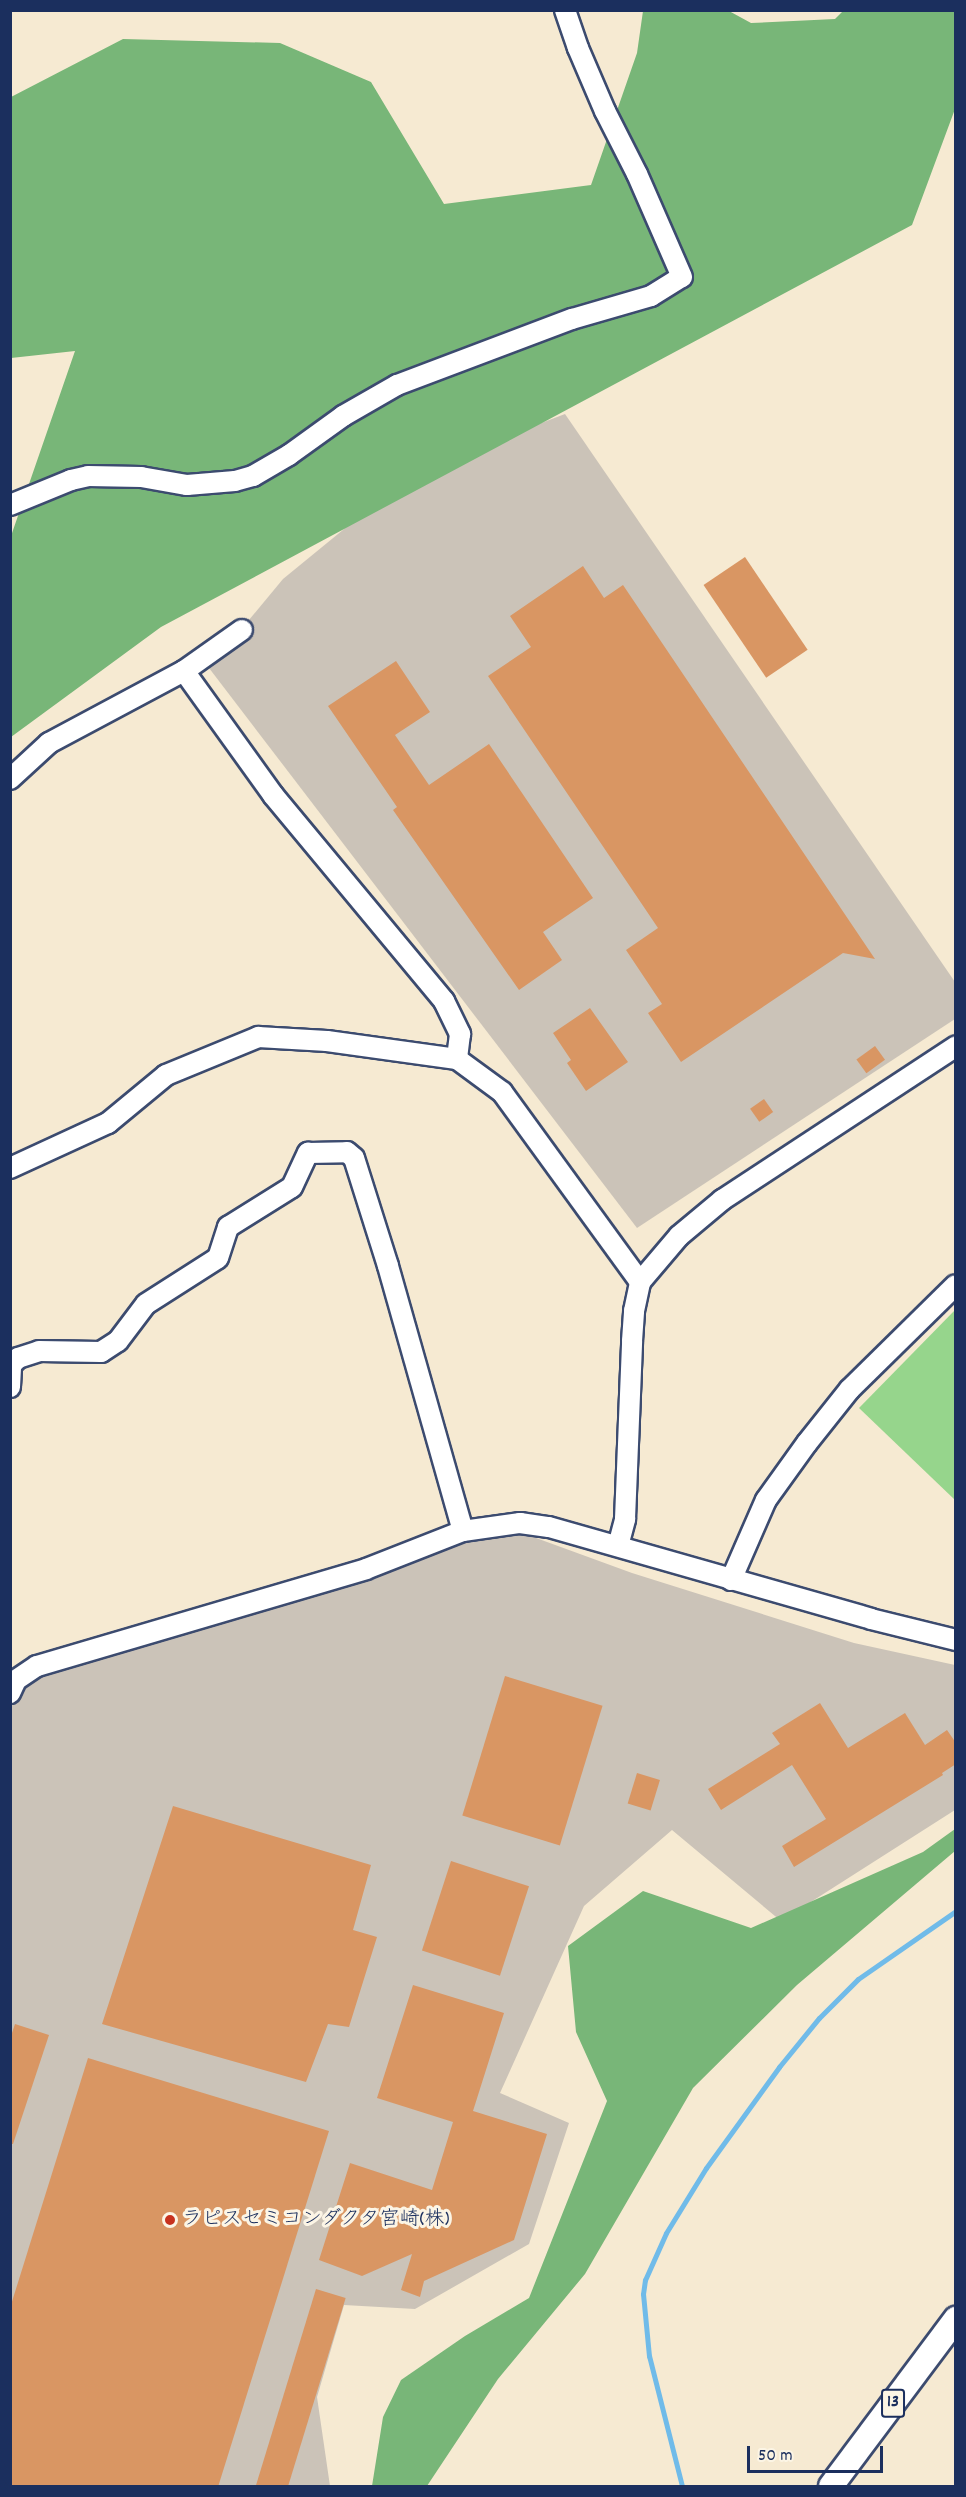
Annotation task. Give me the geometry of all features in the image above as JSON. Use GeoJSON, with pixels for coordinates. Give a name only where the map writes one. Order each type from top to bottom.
{"type":"FeatureCollection","features":[{"type":"Feature","properties":{"kind":"main road","name":"13"},"geometry":{"type":"LineString","coordinates":[[831,2487],[956,2319]]}},
{"type":"Feature","properties":{"kind":"street"},"geometry":{"type":"LineString","coordinates":[[10,505],[71,480],[88,476],[141,477],[187,484],[235,481],[253,476],[290,455],[344,416],[398,385],[572,320],[651,296],[682,277],[637,174],[600,100],[565,10]]}},
{"type":"Feature","properties":{"kind":"street"},"geometry":{"type":"LineString","coordinates":[[10,779],[48,743],[184,671],[242,630]]}},
{"type":"Feature","properties":{"kind":"street"},"geometry":{"type":"LineString","coordinates":[[184,671],[273,795],[444,1001],[460,1034],[457,1059]]}},
{"type":"Feature","properties":{"kind":"street"},"geometry":{"type":"LineString","coordinates":[[10,1168],[108,1123],[166,1075],[258,1037],[327,1041],[457,1059],[502,1092],[640,1282]]}},
{"type":"Feature","properties":{"kind":"street"},"geometry":{"type":"LineString","coordinates":[[618,1546],[625,1520],[632,1341],[634,1311],[640,1282],[679,1236],[722,1200],[956,1046]]}},
{"type":"Feature","properties":{"kind":"street"},"geometry":{"type":"LineString","coordinates":[[10,1387],[11,1365],[18,1358],[39,1351],[101,1352],[110,1347],[118,1341],[146,1304],[218,1258],[228,1227],[292,1187],[308,1153],[346,1152],[354,1158],[384,1255],[463,1531]]}},
{"type":"Feature","properties":{"kind":"street"},"geometry":{"type":"LineString","coordinates":[[731,1580],[766,1500],[807,1443],[850,1389],[956,1285]]}},
{"type":"Feature","properties":{"kind":"street"},"geometry":{"type":"LineString","coordinates":[[10,1693],[17,1672],[366,1569],[463,1531],[520,1523],[549,1527],[618,1546],[658,1560],[956,1640]]}},
{"type":"Feature","properties":{"kind":"shaded area"},"geometry":{"type":"Polygon","coordinates":[[[565,414],[955,982],[955,1019],[637,1228],[209,668],[283,579],[415,471],[565,414]]]}},
{"type":"Feature","properties":{"kind":"shaded area"},"geometry":{"type":"Polygon","coordinates":[[[503,1526],[632,1573],[854,1643],[955,1665],[955,1810],[781,1921],[672,1830],[584,1906],[500,2093],[569,2123],[529,2244],[415,2309],[344,2305],[317,2397],[330,2486],[11,2486],[10,1707],[24,1670],[503,1526]]]}},
{"type":"Feature","properties":{"kind":"green space"},"geometry":{"type":"Polygon","coordinates":[[[643,11],[729,11],[751,23],[835,19],[843,11],[955,11],[955,109],[912,225],[161,627],[11,737],[11,536],[75,351],[11,358],[11,97],[123,39],[280,43],[371,82],[444,204],[591,185],[637,53],[643,11]]]}},
{"type":"Feature","properties":{"kind":"green space"},"geometry":{"type":"Polygon","coordinates":[[[955,1310],[955,1500],[859,1408],[955,1310]]]}},
{"type":"Feature","properties":{"kind":"green space"},"geometry":{"type":"Polygon","coordinates":[[[955,1829],[955,1851],[797,1985],[693,2088],[585,2274],[498,2379],[427,2486],[372,2486],[383,2417],[401,2380],[465,2336],[529,2298],[607,2101],[576,2032],[568,1946],[643,1891],[751,1928],[923,1852],[955,1829]]]}},
{"type":"Feature","properties":{"kind":"building"},"geometry":{"type":"Polygon","coordinates":[[[745,557],[808,650],[766,678],[704,585],[745,557]]]}},
{"type":"Feature","properties":{"kind":"building"},"geometry":{"type":"Polygon","coordinates":[[[583,566],[604,598],[623,585],[875,959],[843,953],[681,1062],[648,1013],[662,1004],[626,950],[658,928],[488,676],[531,647],[510,616],[583,566]]]}},
{"type":"Feature","properties":{"kind":"building"},"geometry":{"type":"Polygon","coordinates":[[[396,661],[430,712],[395,735],[429,785],[489,744],[593,898],[543,932],[562,960],[519,990],[393,810],[397,807],[328,706],[396,661]]]}},
{"type":"Feature","properties":{"kind":"building"},"geometry":{"type":"Polygon","coordinates":[[[590,1008],[628,1062],[586,1091],[567,1063],[571,1060],[553,1033],[590,1008]]]}},
{"type":"Feature","properties":{"kind":"building"},"geometry":{"type":"Polygon","coordinates":[[[875,1046],[885,1060],[866,1073],[856,1060],[875,1046]]]}},
{"type":"Feature","properties":{"kind":"building"},"geometry":{"type":"Polygon","coordinates":[[[764,1099],[773,1112],[759,1122],[750,1109],[764,1099]]]}},
{"type":"Feature","properties":{"kind":"building"},"geometry":{"type":"Polygon","coordinates":[[[505,1676],[603,1706],[560,1845],[462,1816],[505,1676]]]}},
{"type":"Feature","properties":{"kind":"building"},"geometry":{"type":"Polygon","coordinates":[[[820,1703],[848,1748],[905,1713],[925,1745],[947,1730],[956,1743],[956,1764],[942,1773],[943,1775],[794,1867],[782,1846],[826,1819],[792,1765],[721,1810],[708,1789],[780,1744],[772,1733],[820,1703]]]}},
{"type":"Feature","properties":{"kind":"building"},"geometry":{"type":"Polygon","coordinates":[[[637,1773],[660,1780],[651,1811],[628,1804],[637,1773]]]}},
{"type":"Feature","properties":{"kind":"building"},"geometry":{"type":"Polygon","coordinates":[[[173,1806],[371,1865],[353,1930],[377,1937],[349,2027],[328,2024],[306,2082],[102,2024],[173,1806]]]}},
{"type":"Feature","properties":{"kind":"building"},"geometry":{"type":"Polygon","coordinates":[[[451,1861],[529,1886],[500,1976],[422,1950],[451,1861]]]}},
{"type":"Feature","properties":{"kind":"building"},"geometry":{"type":"Polygon","coordinates":[[[413,1985],[504,2013],[473,2111],[547,2134],[514,2240],[424,2281],[420,2297],[401,2290],[412,2254],[362,2276],[319,2260],[350,2163],[432,2190],[453,2122],[377,2098],[413,1985]]]}},
{"type":"Feature","properties":{"kind":"building"},"geometry":{"type":"Polygon","coordinates":[[[15,2024],[49,2035],[13,2144],[10,2144],[10,2039],[15,2024]]]}},
{"type":"Feature","properties":{"kind":"building","name":"ラピスセミコンダクタ宮崎(株)"},"geometry":{"type":"Polygon","coordinates":[[[88,2058],[329,2131],[218,2487],[10,2487],[10,2308],[88,2058]]]}},
{"type":"Feature","properties":{"kind":"building"},"geometry":{"type":"Polygon","coordinates":[[[316,2289],[346,2298],[288,2486],[256,2486],[316,2289]]]}},
{"type":"Feature","properties":{"kind":"waterway"},"geometry":{"type":"LineString","coordinates":[[682,2486],[649,2356],[643,2294],[645,2280],[666,2233],[706,2168],[779,2067],[819,2018],[858,1979],[956,1911]]}},
{"type":"Feature","properties":{"kind":"place","name":"ラピスセミコンダクタ宮崎(株)"},"geometry":{"type":"Point","coordinates":[170,2220]}}]}
